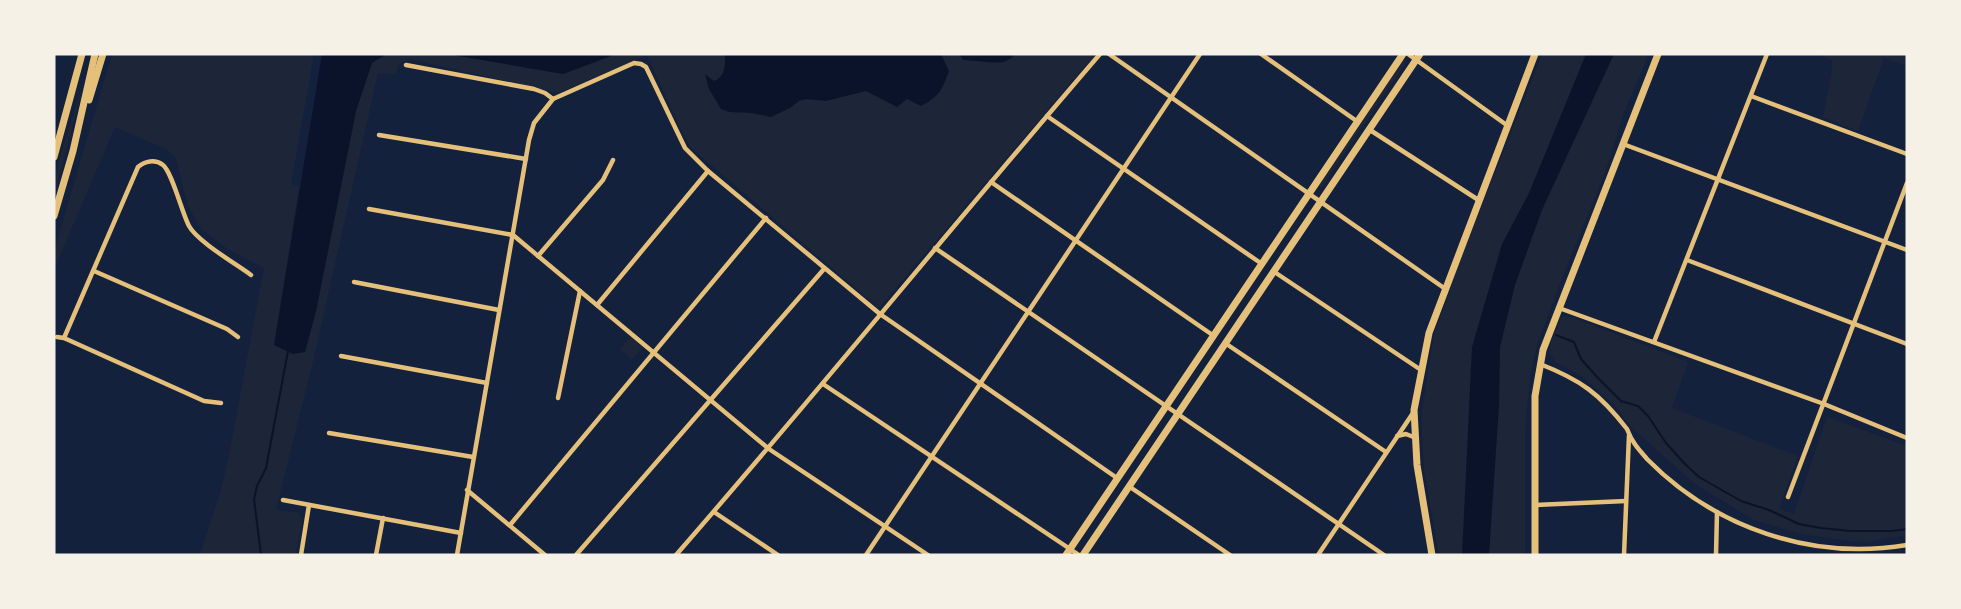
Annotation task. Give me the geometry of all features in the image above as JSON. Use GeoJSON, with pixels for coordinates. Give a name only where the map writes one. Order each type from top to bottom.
{"type":"FeatureCollection","features":[{"type":"Feature","properties":{"kind":"main road"},"geometry":{"type":"LineString","coordinates":[[54,157],[82,54]]}},
{"type":"Feature","properties":{"kind":"main road"},"geometry":{"type":"LineString","coordinates":[[73,151],[95,54]]}},
{"type":"Feature","properties":{"kind":"main road"},"geometry":{"type":"LineString","coordinates":[[54,216],[103,54]]}},
{"type":"Feature","properties":{"kind":"main road"},"geometry":{"type":"LineString","coordinates":[[1068,552],[1403,54]]}},
{"type":"Feature","properties":{"kind":"main road"},"geometry":{"type":"LineString","coordinates":[[1432,555],[1422,498],[1414,410],[1421,370],[1429,333],[1444,288],[1480,201],[1535,54]]}},
{"type":"Feature","properties":{"kind":"main road"},"geometry":{"type":"LineString","coordinates":[[1535,555],[1534,396],[1543,350],[1658,54]]}},
{"type":"Feature","properties":{"kind":"main road"},"geometry":{"type":"LineString","coordinates":[[1083,555],[1418,57]]}},
{"type":"Feature","properties":{"kind":"street"},"geometry":{"type":"LineString","coordinates":[[676,555],[824,384],[935,248],[1100,54]]}},
{"type":"Feature","properties":{"kind":"street"},"geometry":{"type":"LineString","coordinates":[[1109,54],[1444,288]]}},
{"type":"Feature","properties":{"kind":"street"},"geometry":{"type":"LineString","coordinates":[[866,555],[1200,54]]}},
{"type":"Feature","properties":{"kind":"street"},"geometry":{"type":"LineString","coordinates":[[1261,54],[1358,122]]}},
{"type":"Feature","properties":{"kind":"street"},"geometry":{"type":"LineString","coordinates":[[1408,54],[1418,57],[1508,126]]}},
{"type":"Feature","properties":{"kind":"street"},"geometry":{"type":"LineString","coordinates":[[1654,342],[1767,54]]}},
{"type":"Feature","properties":{"kind":"street"},"geometry":{"type":"LineString","coordinates":[[457,555],[534,123],[553,99],[634,63],[641,63],[646,68],[685,148],[708,171],[880,314],[1117,478]]}},
{"type":"Feature","properties":{"kind":"street"},"geometry":{"type":"LineString","coordinates":[[406,65],[534,89],[553,99]]}},
{"type":"Feature","properties":{"kind":"street"},"geometry":{"type":"LineString","coordinates":[[1751,96],[1907,154]]}},
{"type":"Feature","properties":{"kind":"street"},"geometry":{"type":"LineString","coordinates":[[1047,116],[1263,264]]}},
{"type":"Feature","properties":{"kind":"street"},"geometry":{"type":"LineString","coordinates":[[1370,130],[1480,201]]}},
{"type":"Feature","properties":{"kind":"street"},"geometry":{"type":"LineString","coordinates":[[379,135],[526,159]]}},
{"type":"Feature","properties":{"kind":"street"},"geometry":{"type":"LineString","coordinates":[[1623,144],[1907,250]]}},
{"type":"Feature","properties":{"kind":"street"},"geometry":{"type":"LineString","coordinates":[[538,256],[603,180],[613,160]]}},
{"type":"Feature","properties":{"kind":"street"},"geometry":{"type":"LineString","coordinates":[[64,338],[138,167],[150,161],[163,165],[167,170],[189,227],[199,238],[251,275]]}},
{"type":"Feature","properties":{"kind":"street"},"geometry":{"type":"LineString","coordinates":[[597,305],[708,171]]}},
{"type":"Feature","properties":{"kind":"street"},"geometry":{"type":"LineString","coordinates":[[991,182],[1214,336]]}},
{"type":"Feature","properties":{"kind":"street"},"geometry":{"type":"LineString","coordinates":[[1788,497],[1907,183]]}},
{"type":"Feature","properties":{"kind":"street"},"geometry":{"type":"LineString","coordinates":[[369,209],[513,235],[769,448],[928,555]]}},
{"type":"Feature","properties":{"kind":"street"},"geometry":{"type":"LineString","coordinates":[[510,525],[766,218]]}},
{"type":"Feature","properties":{"kind":"street"},"geometry":{"type":"LineString","coordinates":[[935,248],[1383,555]]}},
{"type":"Feature","properties":{"kind":"street"},"geometry":{"type":"LineString","coordinates":[[1687,260],[1907,344]]}},
{"type":"Feature","properties":{"kind":"street"},"geometry":{"type":"LineString","coordinates":[[576,555],[824,269]]}},
{"type":"Feature","properties":{"kind":"street"},"geometry":{"type":"LineString","coordinates":[[94,271],[226,329],[238,338]]}},
{"type":"Feature","properties":{"kind":"street"},"geometry":{"type":"LineString","coordinates":[[1273,271],[1421,370]]}},
{"type":"Feature","properties":{"kind":"street"},"geometry":{"type":"LineString","coordinates":[[354,282],[499,310]]}},
{"type":"Feature","properties":{"kind":"street"},"geometry":{"type":"LineString","coordinates":[[558,398],[580,291]]}},
{"type":"Feature","properties":{"kind":"street"},"geometry":{"type":"LineString","coordinates":[[1558,308],[1824,404],[1907,438]]}},
{"type":"Feature","properties":{"kind":"street"},"geometry":{"type":"LineString","coordinates":[[57,337],[64,338],[204,401],[221,403]]}},
{"type":"Feature","properties":{"kind":"street"},"geometry":{"type":"LineString","coordinates":[[1225,343],[1386,453]]}},
{"type":"Feature","properties":{"kind":"street"},"geometry":{"type":"LineString","coordinates":[[341,356],[487,383]]}},
{"type":"Feature","properties":{"kind":"street"},"geometry":{"type":"LineString","coordinates":[[1540,364],[1577,380],[1597,394],[1648,459],[1680,487],[1717,512],[1771,536],[1819,547],[1869,550],[1907,545]]}},
{"type":"Feature","properties":{"kind":"street"},"geometry":{"type":"LineString","coordinates":[[824,384],[932,456],[1068,552],[1078,555]]}},
{"type":"Feature","properties":{"kind":"street"},"geometry":{"type":"LineString","coordinates":[[1318,555],[1414,410]]}},
{"type":"Feature","properties":{"kind":"street"},"geometry":{"type":"LineString","coordinates":[[1624,555],[1629,432]]}},
{"type":"Feature","properties":{"kind":"street"},"geometry":{"type":"LineString","coordinates":[[329,433],[473,457]]}},
{"type":"Feature","properties":{"kind":"street"},"geometry":{"type":"LineString","coordinates":[[1397,436],[1406,434],[1416,438]]}},
{"type":"Feature","properties":{"kind":"street"},"geometry":{"type":"LineString","coordinates":[[1130,487],[1230,555]]}},
{"type":"Feature","properties":{"kind":"street"},"geometry":{"type":"LineString","coordinates":[[467,490],[545,555]]}},
{"type":"Feature","properties":{"kind":"street"},"geometry":{"type":"LineString","coordinates":[[284,500],[461,532]]}},
{"type":"Feature","properties":{"kind":"street"},"geometry":{"type":"LineString","coordinates":[[1535,505],[1626,501]]}},
{"type":"Feature","properties":{"kind":"street"},"geometry":{"type":"LineString","coordinates":[[301,555],[309,505]]}},
{"type":"Feature","properties":{"kind":"street"},"geometry":{"type":"LineString","coordinates":[[714,512],[778,555]]}},
{"type":"Feature","properties":{"kind":"street"},"geometry":{"type":"LineString","coordinates":[[1716,555],[1717,512]]}},
{"type":"Feature","properties":{"kind":"street"},"geometry":{"type":"LineString","coordinates":[[376,555],[383,518]]}},
{"type":"Feature","properties":{"kind":"street"},"geometry":{"type":"LineString","coordinates":[[535,555],[536,547]]}},
{"type":"Feature","properties":{"kind":"street"},"geometry":{"type":"LineString","coordinates":[[1819,547],[1819,554]]}},
{"type":"Feature","properties":{"kind":"shaded area"},"geometry":{"type":"Polygon","coordinates":[[[112,54],[314,54],[291,184],[299,186],[274,345],[305,352],[316,311],[356,111],[372,63],[387,54],[447,54],[563,74],[611,54],[1095,54],[879,308],[690,147],[647,55],[558,93],[410,59],[399,64],[395,75],[378,73],[314,357],[276,510],[299,513],[302,521],[296,555],[200,555],[220,493],[229,455],[264,268],[229,250],[201,229],[188,206],[176,158],[166,149],[115,127],[54,270],[54,251],[112,54]]]}},
{"type":"Feature","properties":{"kind":"shaded area"},"geometry":{"type":"Polygon","coordinates":[[[322,54],[387,54],[372,63],[356,111],[316,311],[305,352],[293,354],[274,345],[322,54]]]}},
{"type":"Feature","properties":{"kind":"shaded area"},"geometry":{"type":"Polygon","coordinates":[[[447,54],[611,54],[611,56],[563,74],[447,54]]]}},
{"type":"Feature","properties":{"kind":"shaded area"},"geometry":{"type":"Polygon","coordinates":[[[725,54],[941,54],[949,71],[939,92],[921,106],[907,99],[897,107],[866,91],[826,101],[806,99],[771,117],[721,109],[709,89],[705,74],[714,81],[721,76],[724,70],[725,54]]]}},
{"type":"Feature","properties":{"kind":"shaded area"},"geometry":{"type":"Polygon","coordinates":[[[959,54],[1016,54],[1010,59],[996,63],[963,60],[959,54]]]}},
{"type":"Feature","properties":{"kind":"shaded area"},"geometry":{"type":"Polygon","coordinates":[[[1542,54],[1649,54],[1624,112],[1606,170],[1537,344],[1530,376],[1525,430],[1525,555],[1439,555],[1424,470],[1422,436],[1422,411],[1434,335],[1462,256],[1542,54]]]}},
{"type":"Feature","properties":{"kind":"shaded area"},"geometry":{"type":"Polygon","coordinates":[[[1586,54],[1614,54],[1542,210],[1515,285],[1500,347],[1499,406],[1489,555],[1462,555],[1472,347],[1502,244],[1529,193],[1586,54]]]}},
{"type":"Feature","properties":{"kind":"shaded area"},"geometry":{"type":"Polygon","coordinates":[[[1817,54],[1907,54],[1907,66],[1884,58],[1858,131],[1823,117],[1832,72],[1832,60],[1817,54]]]}},
{"type":"Feature","properties":{"kind":"shaded area"},"geometry":{"type":"Polygon","coordinates":[[[1401,60],[1406,61],[1405,64],[1322,187],[1318,185],[1401,60]]]}},
{"type":"Feature","properties":{"kind":"shaded area"},"geometry":{"type":"Polygon","coordinates":[[[85,77],[54,198],[54,176],[85,77]]]}},
{"type":"Feature","properties":{"kind":"shaded area"},"geometry":{"type":"Polygon","coordinates":[[[1562,317],[1571,317],[1688,362],[1672,408],[1798,456],[1779,509],[1794,514],[1827,417],[1907,446],[1907,535],[1868,542],[1801,534],[1754,520],[1695,484],[1632,428],[1614,405],[1583,377],[1555,362],[1549,352],[1551,341],[1562,317]]]}},
{"type":"Feature","properties":{"kind":"shaded area"},"geometry":{"type":"Polygon","coordinates":[[[631,336],[642,347],[632,360],[620,349],[631,336]]]}},
{"type":"Feature","properties":{"kind":"waterway"},"geometry":{"type":"LineString","coordinates":[[1556,335],[1574,342],[1581,359],[1598,378],[1621,401],[1638,406],[1648,416],[1666,443],[1699,477],[1741,501],[1769,510],[1799,524],[1821,528],[1850,531],[1907,529]]}},
{"type":"Feature","properties":{"kind":"waterway"},"geometry":{"type":"LineString","coordinates":[[261,555],[254,499],[257,486],[266,468],[288,351]]}}]}
